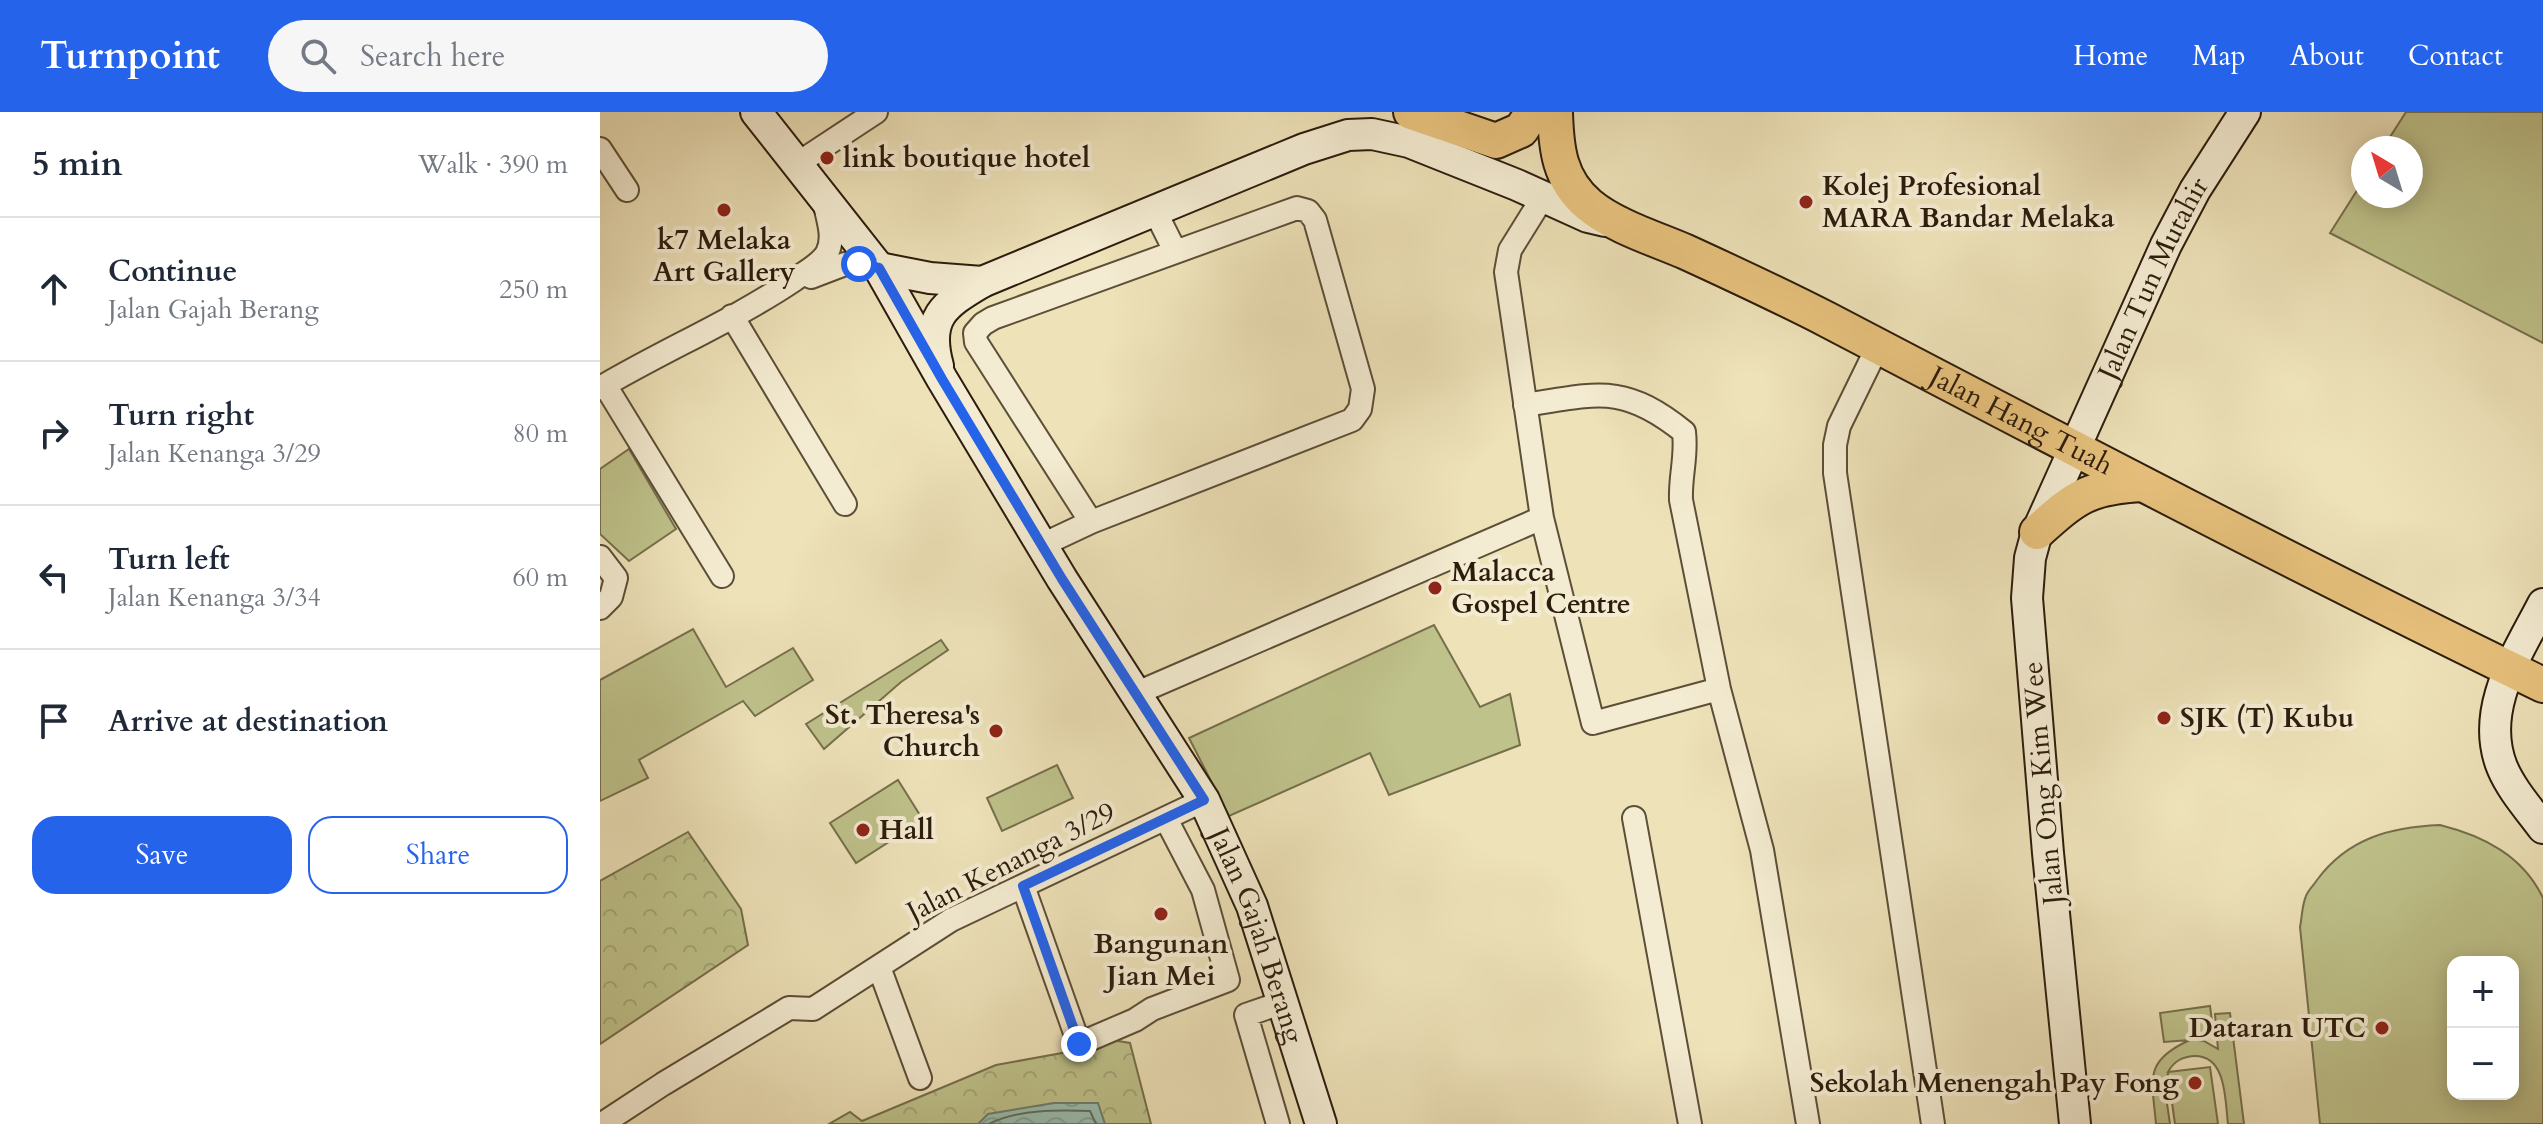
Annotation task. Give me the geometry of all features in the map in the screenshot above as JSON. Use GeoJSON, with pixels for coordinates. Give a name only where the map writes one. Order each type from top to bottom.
{"type":"FeatureCollection","features":[{"type":"Feature","properties":{"kind":"main road"},"geometry":{"type":"LineString","coordinates":[[1411,112],[1496,141],[1521,130],[1533,112]]}},
{"type":"Feature","properties":{"kind":"main road","name":"Jalan Hang Tuah"},"geometry":{"type":"LineString","coordinates":[[1555,112],[1554,140],[1559,160],[1589,205],[1627,226],[1772,292],[2073,450],[2543,685]]}},
{"type":"Feature","properties":{"kind":"main road"},"geometry":{"type":"LineString","coordinates":[[2037,532],[2068,504],[2089,492],[2112,486],[2142,484]]}},
{"type":"Feature","properties":{"kind":"street","name":"Jalan Gajah Berang"},"geometry":{"type":"LineString","coordinates":[[756,112],[879,268],[1042,545],[1204,800],[1252,906],[1321,1124]]}},
{"type":"Feature","properties":{"kind":"street"},"geometry":{"type":"LineString","coordinates":[[797,164],[876,112]]}},
{"type":"Feature","properties":{"kind":"street"},"geometry":{"type":"LineString","coordinates":[[1304,149],[1329,131],[1333,122],[1331,112]]}},
{"type":"Feature","properties":{"kind":"street","name":"Jalan Tun Mutahir"},"geometry":{"type":"LineString","coordinates":[[2073,450],[2166,245],[2195,190],[2245,112]]}},
{"type":"Feature","properties":{"kind":"street"},"geometry":{"type":"LineString","coordinates":[[942,379],[933,334],[941,313],[952,299],[982,282],[1154,209],[1304,149],[1348,135],[1372,134],[1409,142],[1588,217],[1627,226]]}},
{"type":"Feature","properties":{"kind":"street"},"geometry":{"type":"LineString","coordinates":[[600,149],[627,190]]}},
{"type":"Feature","properties":{"kind":"street"},"geometry":{"type":"LineString","coordinates":[[1543,197],[1510,250],[1506,272],[1542,518],[1593,723],[1719,689]]}},
{"type":"Feature","properties":{"kind":"street"},"geometry":{"type":"LineString","coordinates":[[773,294],[826,256],[831,231],[824,200]]}},
{"type":"Feature","properties":{"kind":"street"},"geometry":{"type":"LineString","coordinates":[[1042,545],[1091,522],[1352,420],[1360,409],[1363,389],[1315,220],[1308,211],[1297,208],[1175,251],[993,318],[975,333],[976,342],[1091,522]]}},
{"type":"Feature","properties":{"kind":"street"},"geometry":{"type":"LineString","coordinates":[[1154,209],[1175,251]]}},
{"type":"Feature","properties":{"kind":"street"},"geometry":{"type":"LineString","coordinates":[[722,576],[603,387],[773,294],[845,264],[940,279],[982,282]]}},
{"type":"Feature","properties":{"kind":"street"},"geometry":{"type":"LineString","coordinates":[[732,316],[845,504]]}},
{"type":"Feature","properties":{"kind":"street"},"geometry":{"type":"LineString","coordinates":[[1878,346],[1839,426],[1835,473],[1933,1124]]}},
{"type":"Feature","properties":{"kind":"street"},"geometry":{"type":"LineString","coordinates":[[1525,405],[1601,394],[1622,397],[1662,414],[1684,432],[1687,456],[1680,478],[1681,500],[1719,689],[1762,850],[1808,1124]]}},
{"type":"Feature","properties":{"kind":"street","name":"Jalan Ong Kim Wee"},"geometry":{"type":"LineString","coordinates":[[2073,450],[2037,532],[2030,558],[2027,598],[2075,1124]]}},
{"type":"Feature","properties":{"kind":"street"},"geometry":{"type":"LineString","coordinates":[[1137,693],[1542,518]]}},
{"type":"Feature","properties":{"kind":"street"},"geometry":{"type":"LineString","coordinates":[[600,557],[616,578],[606,602]]}},
{"type":"Feature","properties":{"kind":"street"},"geometry":{"type":"LineString","coordinates":[[2543,604],[2509,669],[2495,721],[2498,751],[2508,780],[2543,828]]}},
{"type":"Feature","properties":{"kind":"street","name":"Jalan Kenanga 3/29"},"geometry":{"type":"LineString","coordinates":[[602,1124],[789,1008],[813,1009],[951,920],[1204,800]]}},
{"type":"Feature","properties":{"kind":"street"},"geometry":{"type":"LineString","coordinates":[[1634,818],[1690,1124]]}},
{"type":"Feature","properties":{"kind":"street"},"geometry":{"type":"LineString","coordinates":[[1023,886],[1079,1044],[1135,1020],[1152,1009],[1228,980],[1203,890],[1166,819]]}},
{"type":"Feature","properties":{"kind":"street"},"geometry":{"type":"LineString","coordinates":[[879,967],[920,1078]]}},
{"type":"Feature","properties":{"kind":"street"},"geometry":{"type":"LineString","coordinates":[[1278,1124],[1246,1015],[1284,1002]]}},
{"type":"Feature","properties":{"kind":"green space"},"geometry":{"type":"Polygon","coordinates":[[[2406,112],[2543,112],[2543,343],[2330,233],[2351,200],[2351,208],[2423,208],[2423,136],[2391,136],[2406,112]]]}},
{"type":"Feature","properties":{"kind":"green space"},"geometry":{"type":"Polygon","coordinates":[[[629,449],[676,529],[629,561],[600,534],[600,469],[629,449]]]}},
{"type":"Feature","properties":{"kind":"green space"},"geometry":{"type":"Polygon","coordinates":[[[1434,625],[1480,707],[1510,694],[1520,745],[1389,795],[1370,753],[1229,816],[1189,738],[1434,625]]]}},
{"type":"Feature","properties":{"kind":"green space"},"geometry":{"type":"Polygon","coordinates":[[[693,629],[726,687],[793,648],[813,680],[755,716],[743,701],[639,760],[648,778],[600,801],[600,680],[693,629]]]}},
{"type":"Feature","properties":{"kind":"green space"},"geometry":{"type":"Polygon","coordinates":[[[941,640],[948,650],[901,682],[824,749],[806,724],[941,640]]]}},
{"type":"Feature","properties":{"kind":"green space"},"geometry":{"type":"Polygon","coordinates":[[[1057,765],[1073,798],[1002,831],[987,798],[1057,765]]]}},
{"type":"Feature","properties":{"kind":"green space"},"geometry":{"type":"Polygon","coordinates":[[[898,780],[923,820],[856,863],[830,823],[898,780]]]}},
{"type":"Feature","properties":{"kind":"green space","name":"Dataran UTC"},"geometry":{"type":"Polygon","coordinates":[[[2440,825],[2487,842],[2525,870],[2543,898],[2543,1124],[2320,1124],[2300,927],[2305,900],[2329,866],[2342,854],[2372,838],[2404,829],[2440,825]]]}},
{"type":"Feature","properties":{"kind":"green space"},"geometry":{"type":"Polygon","coordinates":[[[688,832],[741,909],[748,945],[600,1044],[600,881],[688,832]]]}},
{"type":"Feature","properties":{"kind":"green space","name":"Sekolah Menengah Pay Fong"},"geometry":{"type":"Polygon","coordinates":[[[2210,1006],[2214,1036],[2192,1039],[2204,1041],[2218,1049],[2215,1014],[2230,1013],[2244,1124],[2228,1124],[2225,1092],[2218,1071],[2205,1058],[2194,1056],[2179,1060],[2168,1072],[2210,1067],[2218,1124],[2175,1124],[2168,1074],[2164,1083],[2170,1124],[2156,1124],[2154,1073],[2164,1056],[2190,1040],[2164,1042],[2160,1013],[2210,1006]]]}},
{"type":"Feature","properties":{"kind":"green space"},"geometry":{"type":"Polygon","coordinates":[[[1106,1039],[1130,1043],[1151,1124],[829,1124],[850,1112],[862,1121],[996,1065],[1062,1053],[1106,1039]]]}},
{"type":"Feature","properties":{"kind":"water"},"geometry":{"type":"Polygon","coordinates":[[[1054,1103],[1098,1103],[1105,1124],[978,1124],[988,1114],[1054,1103]]]}},
{"type":"Feature","properties":{"kind":"place","name":"link boutique hotel"},"geometry":{"type":"Point","coordinates":[827,158]}},
{"type":"Feature","properties":{"kind":"place","name":"Kolej Profesional MARA Bandar Melaka"},"geometry":{"type":"Point","coordinates":[1806,202]}},
{"type":"Feature","properties":{"kind":"place","name":"k7 Melaka Art Gallery"},"geometry":{"type":"Point","coordinates":[724,210]}},
{"type":"Feature","properties":{"kind":"place","name":"Malacca Gospel Centre"},"geometry":{"type":"Point","coordinates":[1435,588]}},
{"type":"Feature","properties":{"kind":"place","name":"SJK (T) Kubu"},"geometry":{"type":"Point","coordinates":[2164,718]}},
{"type":"Feature","properties":{"kind":"place","name":"St. Theresa's Church"},"geometry":{"type":"Point","coordinates":[996,731]}},
{"type":"Feature","properties":{"kind":"place","name":"Hall"},"geometry":{"type":"Point","coordinates":[863,830]}},
{"type":"Feature","properties":{"kind":"place","name":"Bangunan Jian Mei"},"geometry":{"type":"Point","coordinates":[1161,914]}},
{"type":"Feature","properties":{"kind":"place","name":"Dataran UTC"},"geometry":{"type":"Point","coordinates":[2382,1028]}},
{"type":"Feature","properties":{"kind":"place","name":"Sekolah Menengah Pay Fong"},"geometry":{"type":"Point","coordinates":[2195,1083]}},
{"type":"Feature","properties":{"kind":"route"},"geometry":{"type":"LineString","coordinates":[[859,264],[879,268],[1062,579],[1204,800],[1023,886],[1079,1044]]}}]}
